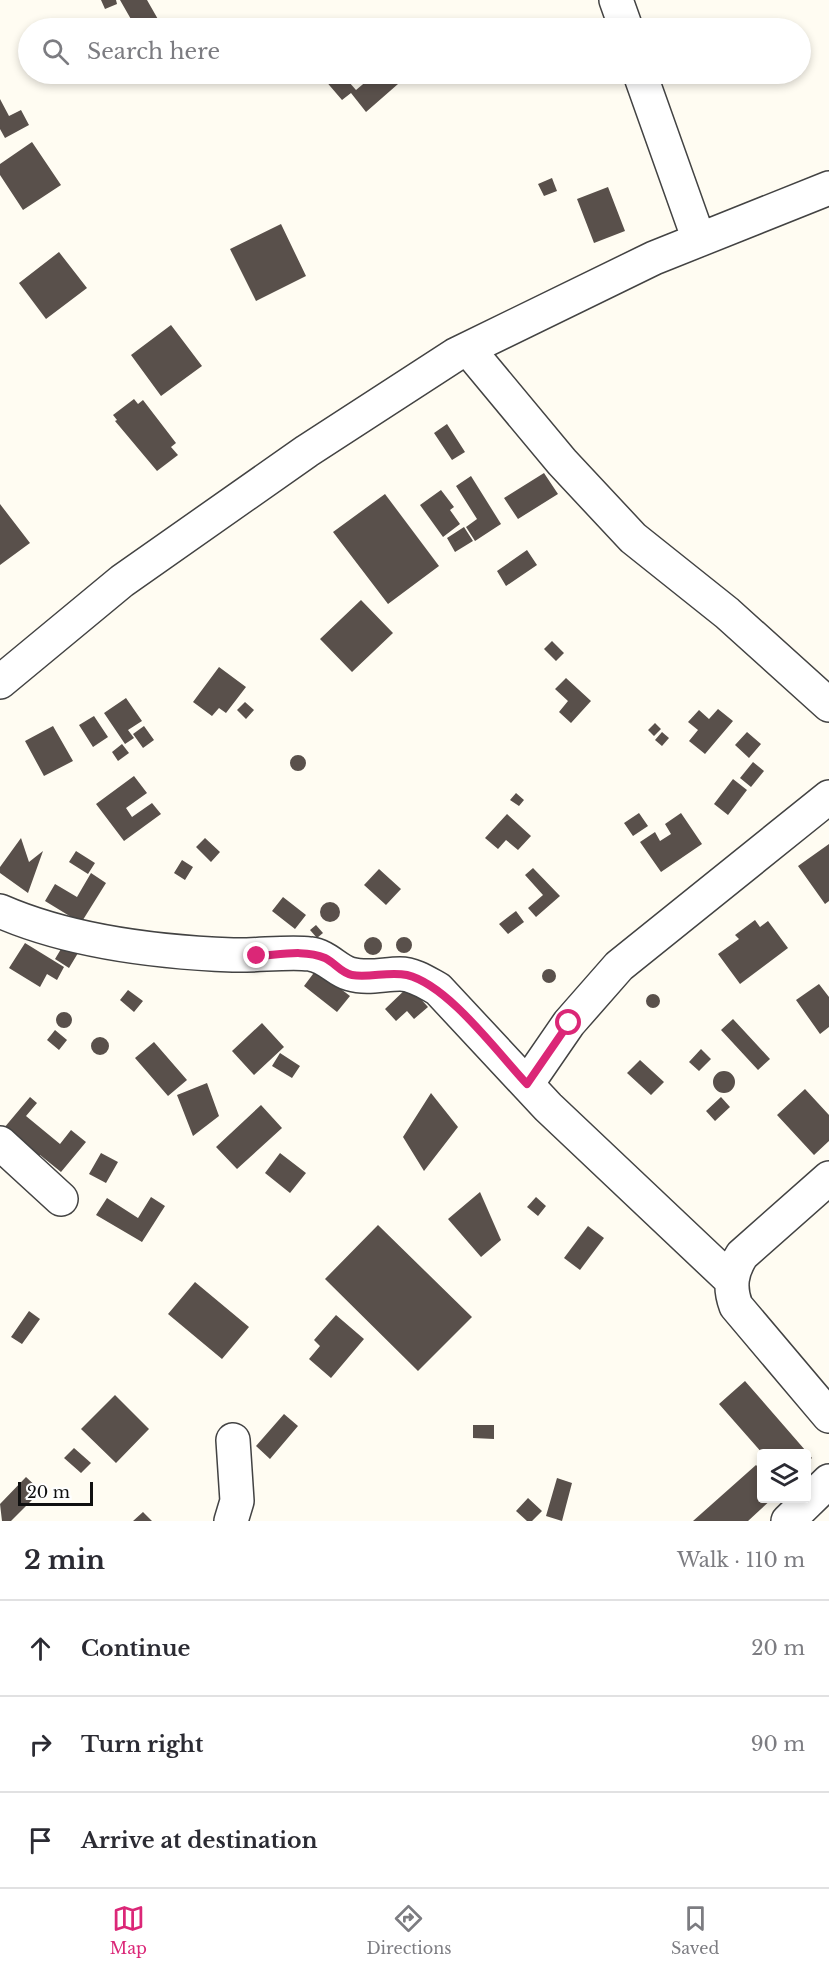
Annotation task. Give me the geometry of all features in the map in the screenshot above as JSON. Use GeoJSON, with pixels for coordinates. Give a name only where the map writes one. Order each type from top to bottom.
{"type":"FeatureCollection","features":[{"type":"Feature","properties":{"kind":"street"},"geometry":{"type":"LineString","coordinates":[[616,0],[622,18]]}},
{"type":"Feature","properties":{"kind":"street"},"geometry":{"type":"LineString","coordinates":[[644,84],[699,240]]}},
{"type":"Feature","properties":{"kind":"street"},"geometry":{"type":"LineString","coordinates":[[0,682],[122,581],[307,451],[468,348],[654,258],[829,188]]}},
{"type":"Feature","properties":{"kind":"street"},"geometry":{"type":"LineString","coordinates":[[468,348],[562,462],[633,538],[727,614],[829,705]]}},
{"type":"Feature","properties":{"kind":"street"},"geometry":{"type":"LineString","coordinates":[[527,1084],[569,1023],[619,966],[829,797]]}},
{"type":"Feature","properties":{"kind":"street"},"geometry":{"type":"LineString","coordinates":[[0,911],[32,925],[89,938],[198,954],[257,956],[310,953],[326,958],[348,974],[366,977],[403,974],[418,978],[438,989],[527,1084],[732,1281]]}},
{"type":"Feature","properties":{"kind":"street"},"geometry":{"type":"LineString","coordinates":[[0,1143],[61,1199]]}},
{"type":"Feature","properties":{"kind":"street"},"geometry":{"type":"LineString","coordinates":[[829,1178],[742,1255],[736,1263],[730,1289],[736,1306],[829,1416]]}},
{"type":"Feature","properties":{"kind":"street"},"geometry":{"type":"LineString","coordinates":[[231,1521],[237,1501],[233,1440]]}},
{"type":"Feature","properties":{"kind":"street"},"geometry":{"type":"LineString","coordinates":[[788,1521],[829,1480]]}},
{"type":"Feature","properties":{"kind":"building"},"geometry":{"type":"Polygon","coordinates":[[[101,0],[116,0],[117,4],[105,9],[101,0]]]}},
{"type":"Feature","properties":{"kind":"building"},"geometry":{"type":"Polygon","coordinates":[[[120,0],[147,0],[157,18],[130,18],[120,0]]]}},
{"type":"Feature","properties":{"kind":"building"},"geometry":{"type":"Polygon","coordinates":[[[328,84],[351,84],[356,90],[363,84],[398,84],[366,112],[351,93],[342,100],[328,84]]]}},
{"type":"Feature","properties":{"kind":"building"},"geometry":{"type":"Polygon","coordinates":[[[0,99],[9,116],[21,110],[29,125],[5,138],[0,129],[0,99]]]}},
{"type":"Feature","properties":{"kind":"building"},"geometry":{"type":"Polygon","coordinates":[[[32,142],[61,185],[23,210],[0,175],[0,164],[32,142]]]}},
{"type":"Feature","properties":{"kind":"building"},"geometry":{"type":"Polygon","coordinates":[[[552,178],[557,191],[544,196],[538,184],[552,178]]]}},
{"type":"Feature","properties":{"kind":"building"},"geometry":{"type":"Polygon","coordinates":[[[608,187],[625,231],[594,243],[577,199],[608,187]]]}},
{"type":"Feature","properties":{"kind":"building"},"geometry":{"type":"Polygon","coordinates":[[[281,224],[306,276],[256,301],[230,249],[281,224]]]}},
{"type":"Feature","properties":{"kind":"building"},"geometry":{"type":"Polygon","coordinates":[[[59,252],[87,288],[46,319],[19,283],[59,252]]]}},
{"type":"Feature","properties":{"kind":"building"},"geometry":{"type":"Polygon","coordinates":[[[171,325],[202,366],[161,396],[131,355],[171,325]]]}},
{"type":"Feature","properties":{"kind":"building"},"geometry":{"type":"Polygon","coordinates":[[[134,399],[138,404],[143,400],[176,443],[171,447],[178,455],[157,471],[115,421],[117,420],[113,415],[134,399]]]}},
{"type":"Feature","properties":{"kind":"building"},"geometry":{"type":"Polygon","coordinates":[[[447,424],[465,452],[452,460],[434,433],[447,424]]]}},
{"type":"Feature","properties":{"kind":"building"},"geometry":{"type":"Polygon","coordinates":[[[544,473],[558,494],[518,519],[504,498],[544,473]]]}},
{"type":"Feature","properties":{"kind":"building"},"geometry":{"type":"Polygon","coordinates":[[[471,476],[501,524],[475,541],[466,527],[477,519],[456,486],[471,476]]]}},
{"type":"Feature","properties":{"kind":"building"},"geometry":{"type":"Polygon","coordinates":[[[441,490],[454,507],[450,510],[460,524],[443,537],[420,505],[441,490]]]}},
{"type":"Feature","properties":{"kind":"building"},"geometry":{"type":"Polygon","coordinates":[[[385,494],[439,566],[388,604],[333,532],[385,494]]]}},
{"type":"Feature","properties":{"kind":"building"},"geometry":{"type":"Polygon","coordinates":[[[0,504],[30,543],[0,565],[0,504]]]}},
{"type":"Feature","properties":{"kind":"building"},"geometry":{"type":"Polygon","coordinates":[[[464,527],[473,541],[455,552],[447,538],[464,527]]]}},
{"type":"Feature","properties":{"kind":"building"},"geometry":{"type":"Polygon","coordinates":[[[527,550],[537,565],[506,586],[497,571],[527,550]]]}},
{"type":"Feature","properties":{"kind":"building"},"geometry":{"type":"Polygon","coordinates":[[[361,600],[393,633],[352,672],[320,639],[361,600]]]}},
{"type":"Feature","properties":{"kind":"building"},"geometry":{"type":"Polygon","coordinates":[[[552,641],[564,653],[556,661],[544,649],[552,641]]]}},
{"type":"Feature","properties":{"kind":"building"},"geometry":{"type":"Polygon","coordinates":[[[219,667],[246,687],[226,713],[219,708],[212,716],[193,702],[219,667]]]}},
{"type":"Feature","properties":{"kind":"building"},"geometry":{"type":"Polygon","coordinates":[[[566,678],[591,701],[571,723],[559,712],[568,701],[555,689],[566,678]]]}},
{"type":"Feature","properties":{"kind":"building"},"geometry":{"type":"Polygon","coordinates":[[[126,698],[142,721],[128,730],[134,738],[125,744],[104,713],[126,698]]]}},
{"type":"Feature","properties":{"kind":"building"},"geometry":{"type":"Polygon","coordinates":[[[245,702],[254,710],[246,719],[237,710],[245,702]]]}},
{"type":"Feature","properties":{"kind":"building"},"geometry":{"type":"Polygon","coordinates":[[[718,709],[733,721],[705,754],[689,741],[698,730],[688,722],[699,710],[709,719],[718,709]]]}},
{"type":"Feature","properties":{"kind":"building"},"geometry":{"type":"Polygon","coordinates":[[[94,716],[108,737],[93,747],[79,725],[94,716]]]}},
{"type":"Feature","properties":{"kind":"building"},"geometry":{"type":"Polygon","coordinates":[[[655,723],[661,729],[654,736],[648,730],[655,723]]]}},
{"type":"Feature","properties":{"kind":"building"},"geometry":{"type":"Polygon","coordinates":[[[53,726],[73,761],[44,776],[25,741],[53,726]]]}},
{"type":"Feature","properties":{"kind":"building"},"geometry":{"type":"Polygon","coordinates":[[[144,726],[154,740],[143,748],[133,734],[144,726]]]}},
{"type":"Feature","properties":{"kind":"building"},"geometry":{"type":"Polygon","coordinates":[[[662,732],[669,738],[662,746],[655,740],[662,732]]]}},
{"type":"Feature","properties":{"kind":"building"},"geometry":{"type":"Polygon","coordinates":[[[747,732],[761,744],[749,758],[735,745],[747,732]]]}},
{"type":"Feature","properties":{"kind":"building"},"geometry":{"type":"Polygon","coordinates":[[[122,744],[129,753],[118,761],[112,752],[122,744]]]}},
{"type":"Feature","properties":{"kind":"building"},"geometry":{"type":"Polygon","coordinates":[[[295,755],[301,755],[306,763],[304,769],[295,771],[290,766],[290,760],[295,755]]]}},
{"type":"Feature","properties":{"kind":"building"},"geometry":{"type":"Polygon","coordinates":[[[753,762],[764,771],[751,787],[740,778],[753,762]]]}},
{"type":"Feature","properties":{"kind":"building"},"geometry":{"type":"Polygon","coordinates":[[[134,776],[147,793],[126,808],[132,817],[152,803],[161,814],[124,841],[96,804],[134,776]]]}},
{"type":"Feature","properties":{"kind":"building"},"geometry":{"type":"Polygon","coordinates":[[[733,779],[747,790],[728,815],[714,804],[733,779]]]}},
{"type":"Feature","properties":{"kind":"building"},"geometry":{"type":"Polygon","coordinates":[[[516,793],[524,800],[519,806],[510,800],[516,793]]]}},
{"type":"Feature","properties":{"kind":"building"},"geometry":{"type":"Polygon","coordinates":[[[639,813],[648,826],[633,836],[624,823],[639,813]]]}},
{"type":"Feature","properties":{"kind":"building"},"geometry":{"type":"Polygon","coordinates":[[[681,813],[702,844],[661,872],[640,842],[655,832],[660,841],[671,834],[665,824],[681,813]]]}},
{"type":"Feature","properties":{"kind":"building"},"geometry":{"type":"Polygon","coordinates":[[[507,814],[531,836],[518,850],[506,840],[498,849],[485,838],[507,814]]]}},
{"type":"Feature","properties":{"kind":"building"},"geometry":{"type":"Polygon","coordinates":[[[21,838],[29,862],[43,851],[28,893],[0,873],[0,867],[21,838]]]}},
{"type":"Feature","properties":{"kind":"building"},"geometry":{"type":"Polygon","coordinates":[[[205,838],[220,852],[211,862],[196,847],[205,838]]]}},
{"type":"Feature","properties":{"kind":"building"},"geometry":{"type":"Polygon","coordinates":[[[829,844],[829,901],[825,904],[798,866],[829,844]]]}},
{"type":"Feature","properties":{"kind":"building"},"geometry":{"type":"Polygon","coordinates":[[[76,851],[95,863],[88,874],[69,862],[76,851]]]}},
{"type":"Feature","properties":{"kind":"building"},"geometry":{"type":"Polygon","coordinates":[[[182,860],[193,867],[185,880],[174,873],[182,860]]]}},
{"type":"Feature","properties":{"kind":"building"},"geometry":{"type":"Polygon","coordinates":[[[533,868],[560,896],[536,917],[528,908],[543,895],[525,875],[533,868]]]}},
{"type":"Feature","properties":{"kind":"building"},"geometry":{"type":"Polygon","coordinates":[[[379,869],[401,889],[386,905],[364,885],[379,869]]]}},
{"type":"Feature","properties":{"kind":"building"},"geometry":{"type":"Polygon","coordinates":[[[91,873],[106,883],[81,923],[45,901],[55,884],[77,897],[91,873]]]}},
{"type":"Feature","properties":{"kind":"building"},"geometry":{"type":"Polygon","coordinates":[[[283,897],[306,915],[295,929],[272,911],[283,897]]]}},
{"type":"Feature","properties":{"kind":"building"},"geometry":{"type":"Polygon","coordinates":[[[330,902],[337,905],[340,912],[337,919],[330,922],[323,919],[320,912],[323,905],[330,902]]]}},
{"type":"Feature","properties":{"kind":"building"},"geometry":{"type":"Polygon","coordinates":[[[516,911],[524,922],[508,934],[499,924],[516,911]]]}},
{"type":"Feature","properties":{"kind":"building"},"geometry":{"type":"Polygon","coordinates":[[[755,920],[760,927],[768,921],[788,948],[740,984],[718,954],[739,939],[735,935],[755,920]]]}},
{"type":"Feature","properties":{"kind":"building"},"geometry":{"type":"Polygon","coordinates":[[[316,925],[323,933],[317,938],[310,930],[316,925]]]}},
{"type":"Feature","properties":{"kind":"building"},"geometry":{"type":"Polygon","coordinates":[[[373,937],[379,940],[382,946],[379,952],[373,955],[367,952],[364,946],[367,940],[373,937]]]}},
{"type":"Feature","properties":{"kind":"building"},"geometry":{"type":"Polygon","coordinates":[[[401,937],[407,937],[412,945],[410,951],[401,953],[396,948],[396,942],[401,937]]]}},
{"type":"Feature","properties":{"kind":"building"},"geometry":{"type":"Polygon","coordinates":[[[25,943],[64,967],[57,980],[47,974],[40,987],[9,968],[25,943]]]}},
{"type":"Feature","properties":{"kind":"building"},"geometry":{"type":"Polygon","coordinates":[[[64,944],[78,953],[69,968],[55,959],[64,944]]]}},
{"type":"Feature","properties":{"kind":"building"},"geometry":{"type":"Polygon","coordinates":[[[546,969],[552,969],[556,976],[552,983],[546,983],[542,979],[542,973],[546,969]]]}},
{"type":"Feature","properties":{"kind":"building"},"geometry":{"type":"Polygon","coordinates":[[[316,970],[350,996],[337,1012],[304,986],[316,970]]]}},
{"type":"Feature","properties":{"kind":"building"},"geometry":{"type":"Polygon","coordinates":[[[819,984],[829,997],[829,1027],[820,1034],[796,1000],[819,984]]]}},
{"type":"Feature","properties":{"kind":"building"},"geometry":{"type":"Polygon","coordinates":[[[409,986],[428,1007],[414,1019],[407,1011],[396,1021],[385,1009],[409,986]]]}},
{"type":"Feature","properties":{"kind":"building"},"geometry":{"type":"Polygon","coordinates":[[[128,990],[143,1001],[134,1012],[120,1000],[128,990]]]}},
{"type":"Feature","properties":{"kind":"building"},"geometry":{"type":"Polygon","coordinates":[[[650,994],[656,994],[660,1001],[656,1008],[650,1008],[646,1004],[646,998],[650,994]]]}},
{"type":"Feature","properties":{"kind":"building"},"geometry":{"type":"Polygon","coordinates":[[[61,1012],[67,1012],[72,1020],[70,1026],[61,1028],[56,1023],[56,1017],[61,1012]]]}},
{"type":"Feature","properties":{"kind":"building"},"geometry":{"type":"Polygon","coordinates":[[[733,1019],[770,1059],[758,1070],[721,1030],[733,1019]]]}},
{"type":"Feature","properties":{"kind":"building"},"geometry":{"type":"Polygon","coordinates":[[[262,1023],[284,1047],[254,1075],[232,1051],[262,1023]]]}},
{"type":"Feature","properties":{"kind":"building"},"geometry":{"type":"Polygon","coordinates":[[[55,1030],[67,1040],[59,1050],[47,1040],[55,1030]]]}},
{"type":"Feature","properties":{"kind":"building"},"geometry":{"type":"Polygon","coordinates":[[[100,1037],[106,1040],[109,1046],[106,1052],[100,1055],[94,1052],[91,1046],[94,1040],[100,1037]]]}},
{"type":"Feature","properties":{"kind":"building"},"geometry":{"type":"Polygon","coordinates":[[[154,1042],[187,1080],[168,1096],[135,1058],[154,1042]]]}},
{"type":"Feature","properties":{"kind":"building"},"geometry":{"type":"Polygon","coordinates":[[[701,1049],[711,1059],[699,1071],[689,1062],[701,1049]]]}},
{"type":"Feature","properties":{"kind":"building"},"geometry":{"type":"Polygon","coordinates":[[[280,1053],[300,1066],[292,1078],[272,1066],[280,1053]]]}},
{"type":"Feature","properties":{"kind":"building"},"geometry":{"type":"Polygon","coordinates":[[[640,1060],[664,1082],[651,1095],[627,1073],[640,1060]]]}},
{"type":"Feature","properties":{"kind":"building"},"geometry":{"type":"Polygon","coordinates":[[[724,1071],[732,1074],[735,1082],[732,1090],[724,1093],[716,1090],[713,1082],[716,1074],[724,1071]]]}},
{"type":"Feature","properties":{"kind":"building"},"geometry":{"type":"Polygon","coordinates":[[[207,1083],[219,1116],[193,1136],[177,1095],[207,1083]]]}},
{"type":"Feature","properties":{"kind":"building"},"geometry":{"type":"Polygon","coordinates":[[[805,1089],[829,1115],[829,1141],[814,1155],[777,1115],[805,1089]]]}},
{"type":"Feature","properties":{"kind":"building"},"geometry":{"type":"Polygon","coordinates":[[[431,1093],[458,1127],[424,1171],[403,1137],[431,1093]]]}},
{"type":"Feature","properties":{"kind":"building"},"geometry":{"type":"Polygon","coordinates":[[[30,1097],[37,1103],[26,1116],[60,1144],[71,1130],[86,1142],[61,1172],[40,1155],[36,1159],[4,1128],[30,1097]]]}},
{"type":"Feature","properties":{"kind":"building"},"geometry":{"type":"Polygon","coordinates":[[[721,1097],[730,1107],[715,1121],[706,1111],[721,1097]]]}},
{"type":"Feature","properties":{"kind":"building"},"geometry":{"type":"Polygon","coordinates":[[[261,1105],[282,1128],[237,1169],[216,1147],[261,1105]]]}},
{"type":"Feature","properties":{"kind":"building"},"geometry":{"type":"Polygon","coordinates":[[[101,1153],[118,1162],[106,1183],[89,1174],[101,1153]]]}},
{"type":"Feature","properties":{"kind":"building"},"geometry":{"type":"Polygon","coordinates":[[[280,1153],[306,1173],[290,1193],[265,1173],[280,1153]]]}},
{"type":"Feature","properties":{"kind":"building"},"geometry":{"type":"Polygon","coordinates":[[[480,1192],[501,1240],[481,1257],[448,1219],[480,1192]]]}},
{"type":"Feature","properties":{"kind":"building"},"geometry":{"type":"Polygon","coordinates":[[[151,1197],[165,1206],[142,1242],[96,1215],[107,1198],[138,1218],[151,1197]]]}},
{"type":"Feature","properties":{"kind":"building"},"geometry":{"type":"Polygon","coordinates":[[[536,1197],[546,1206],[538,1216],[527,1207],[536,1197]]]}},
{"type":"Feature","properties":{"kind":"building"},"geometry":{"type":"Polygon","coordinates":[[[378,1225],[472,1317],[418,1371],[325,1279],[378,1225]]]}},
{"type":"Feature","properties":{"kind":"building"},"geometry":{"type":"Polygon","coordinates":[[[588,1226],[604,1238],[580,1270],[564,1258],[588,1226]]]}},
{"type":"Feature","properties":{"kind":"building"},"geometry":{"type":"Polygon","coordinates":[[[195,1282],[249,1327],[222,1359],[168,1314],[195,1282]]]}},
{"type":"Feature","properties":{"kind":"building"},"geometry":{"type":"Polygon","coordinates":[[[29,1311],[40,1319],[22,1344],[11,1337],[29,1311]]]}},
{"type":"Feature","properties":{"kind":"building"},"geometry":{"type":"Polygon","coordinates":[[[336,1315],[364,1339],[331,1378],[309,1359],[320,1346],[314,1340],[336,1315]]]}},
{"type":"Feature","properties":{"kind":"building"},"geometry":{"type":"Polygon","coordinates":[[[745,1381],[804,1449],[759,1449],[719,1404],[745,1381]]]}},
{"type":"Feature","properties":{"kind":"building"},"geometry":{"type":"Polygon","coordinates":[[[115,1395],[149,1429],[116,1463],[81,1429],[115,1395]]]}},
{"type":"Feature","properties":{"kind":"building"},"geometry":{"type":"Polygon","coordinates":[[[284,1414],[298,1426],[270,1459],[256,1446],[284,1414]]]}},
{"type":"Feature","properties":{"kind":"building"},"geometry":{"type":"Polygon","coordinates":[[[473,1425],[494,1425],[494,1439],[473,1438],[473,1425]]]}},
{"type":"Feature","properties":{"kind":"building"},"geometry":{"type":"Polygon","coordinates":[[[74,1448],[91,1463],[81,1473],[64,1458],[74,1448]]]}},
{"type":"Feature","properties":{"kind":"building"},"geometry":{"type":"Polygon","coordinates":[[[757,1466],[757,1503],[768,1503],[748,1521],[693,1521],[757,1466]]]}},
{"type":"Feature","properties":{"kind":"building"},"geometry":{"type":"Polygon","coordinates":[[[26,1477],[41,1491],[11,1521],[2,1521],[0,1504],[26,1477]]]}},
{"type":"Feature","properties":{"kind":"building"},"geometry":{"type":"Polygon","coordinates":[[[557,1478],[572,1483],[562,1521],[546,1516],[557,1478]]]}},
{"type":"Feature","properties":{"kind":"building"},"geometry":{"type":"Polygon","coordinates":[[[528,1498],[542,1511],[532,1521],[527,1521],[516,1511],[528,1498]]]}},
{"type":"Feature","properties":{"kind":"building"},"geometry":{"type":"Polygon","coordinates":[[[143,1512],[152,1521],[133,1521],[143,1512]]]}},
{"type":"Feature","properties":{"kind":"route"},"geometry":{"type":"LineString","coordinates":[[257,956],[310,953],[326,958],[348,974],[366,977],[403,974],[418,978],[438,989],[527,1084],[569,1023]]}}]}
